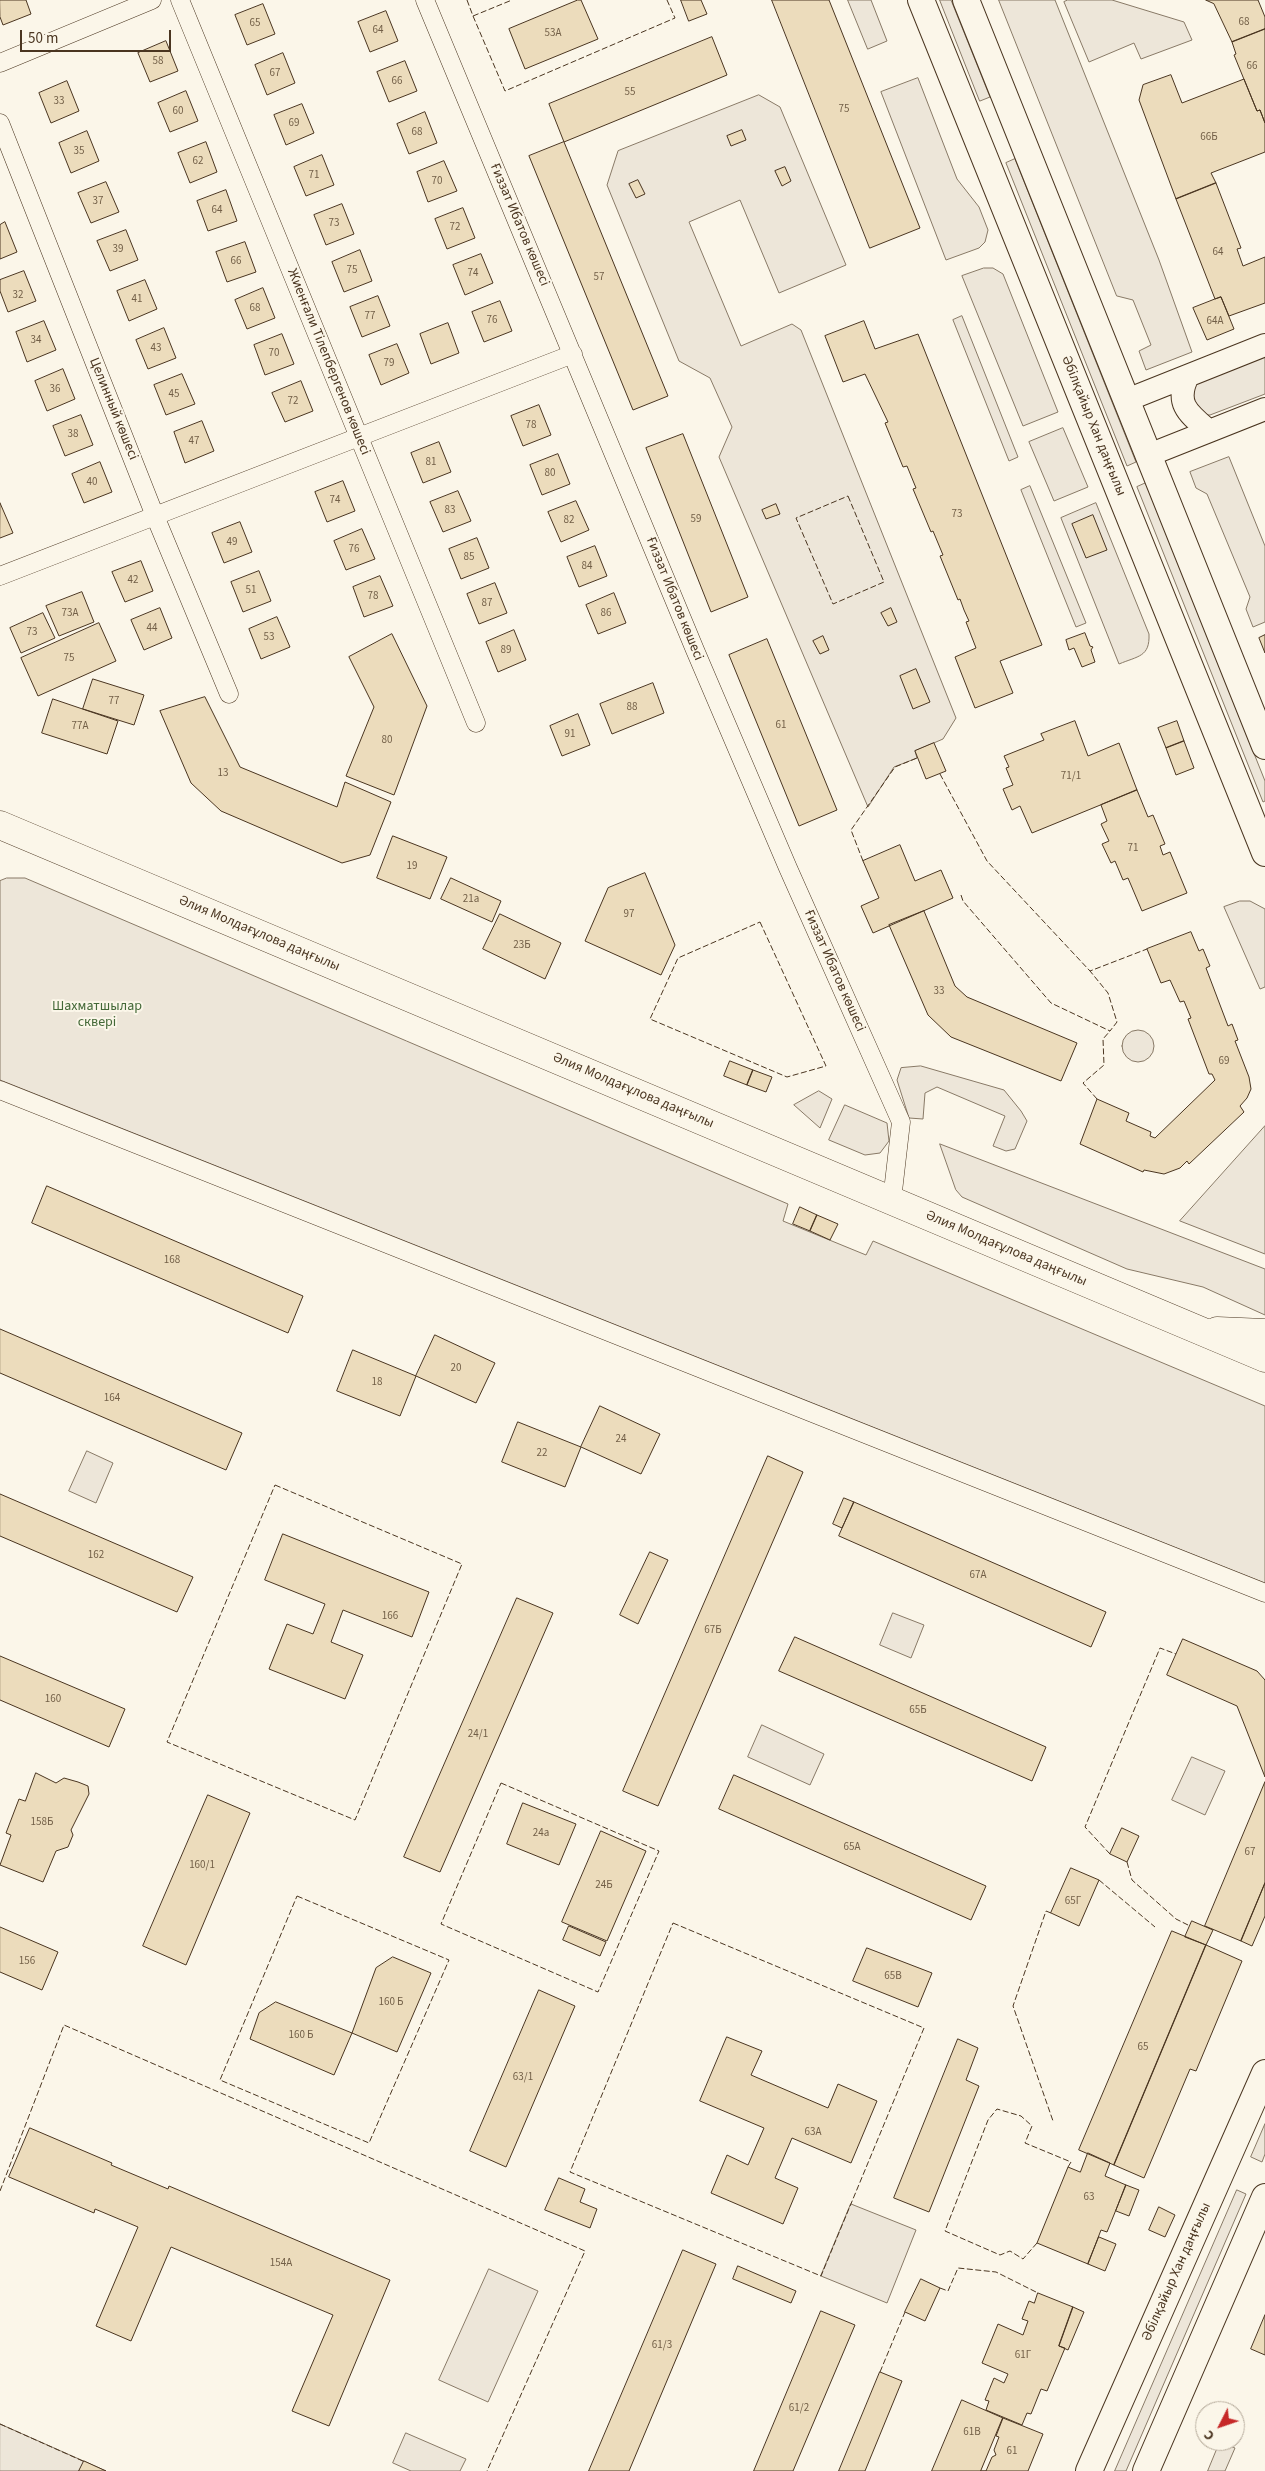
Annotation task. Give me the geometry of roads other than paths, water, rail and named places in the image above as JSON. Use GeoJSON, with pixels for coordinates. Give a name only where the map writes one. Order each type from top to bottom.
{"type":"FeatureCollection","features":[{"type":"Feature","properties":{"kind":"main road","name":"Әбілқайыр Хан даңғылы"},"geometry":{"type":"LineString","coordinates":[[921,0],[1262,838]]}},
{"type":"Feature","properties":{"kind":"main road"},"geometry":{"type":"LineString","coordinates":[[966,0],[1265,746]]}},
{"type":"Feature","properties":{"kind":"main road"},"geometry":{"type":"LineString","coordinates":[[976,135],[1014,117]]}},
{"type":"Feature","properties":{"kind":"main road","name":"Әлия Молдағұлова даңғылы"},"geometry":{"type":"LineString","coordinates":[[0,825],[1265,1358]]}},
{"type":"Feature","properties":{"kind":"main road"},"geometry":{"type":"LineString","coordinates":[[1199,1331],[1265,1333]]}},
{"type":"Feature","properties":{"kind":"main road","name":"Әбілқайыр Хан даңғылы"},"geometry":{"type":"LineString","coordinates":[[1089,2471],[1265,2073]]}},
{"type":"Feature","properties":{"kind":"main road"},"geometry":{"type":"LineString","coordinates":[[1146,2471],[1265,2197]]}},
{"type":"Feature","properties":{"kind":"street"},"geometry":{"type":"LineString","coordinates":[[0,63],[152,0]]}},
{"type":"Feature","properties":{"kind":"street","name":"Жиенғали Тілепбергенов көшесі"},"geometry":{"type":"LineString","coordinates":[[180,0],[476,723]]}},
{"type":"Feature","properties":{"kind":"street","name":"Ғиззат Ибатов көшесі"},"geometry":{"type":"LineString","coordinates":[[425,0],[781,851],[901,1122],[892,1200]]}},
{"type":"Feature","properties":{"kind":"street","name":"Целинный көшесі"},"geometry":{"type":"LineString","coordinates":[[0,123],[155,516],[229,694]]}},
{"type":"Feature","properties":{"kind":"street"},"geometry":{"type":"LineString","coordinates":[[1127,400],[1265,345]]}},
{"type":"Feature","properties":{"kind":"street"},"geometry":{"type":"LineString","coordinates":[[0,576],[573,354]]}},
{"type":"Feature","properties":{"kind":"street"},"geometry":{"type":"LineString","coordinates":[[1188,376],[1182,387],[1184,406],[1190,414],[1210,431]]}},
{"type":"Feature","properties":{"kind":"street"},"geometry":{"type":"LineString","coordinates":[[1149,455],[1265,408]]}},
{"type":"Feature","properties":{"kind":"street"},"geometry":{"type":"LineString","coordinates":[[0,1090],[1265,1593]]}},
{"type":"Feature","properties":{"kind":"park label","name":"Шахматшылар сквері"},"geometry":{"type":"Point","coordinates":[97,1016]}}]}
